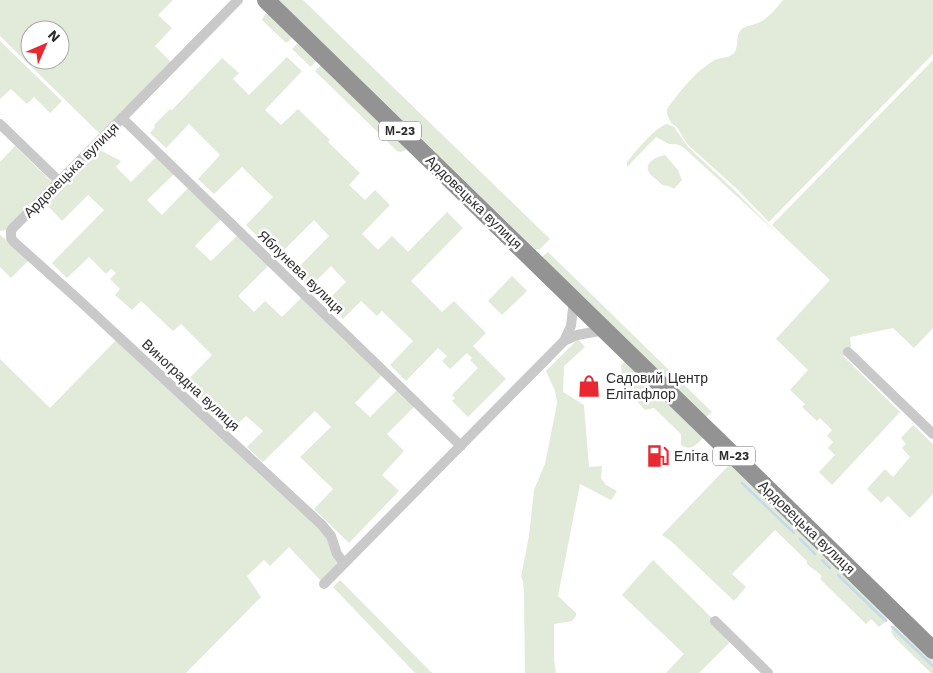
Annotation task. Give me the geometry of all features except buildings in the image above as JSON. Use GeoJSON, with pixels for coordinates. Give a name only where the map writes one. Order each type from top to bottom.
{"type":"FeatureCollection","features":[{"type":"Feature","properties":{"kind":"highway","name":"Ардовецька вулиця"},"geometry":{"type":"LineString","coordinates":[[266,0],[933,650]]}},
{"type":"Feature","properties":{"kind":"street","name":"Ардовецька вулиця"},"geometry":{"type":"LineString","coordinates":[[10,233],[238,0]]}},
{"type":"Feature","properties":{"kind":"street","name":"Яблунева вулиця"},"geometry":{"type":"LineString","coordinates":[[122,118],[457,441]]}},
{"type":"Feature","properties":{"kind":"street"},"geometry":{"type":"LineString","coordinates":[[0,124],[59,181]]}},
{"type":"Feature","properties":{"kind":"street","name":"Виноградна вулиця"},"geometry":{"type":"LineString","coordinates":[[10,233],[14,242],[95,314],[322,525],[331,536],[337,554],[344,563]]}},
{"type":"Feature","properties":{"kind":"street"},"geometry":{"type":"LineString","coordinates":[[564,341],[571,326],[574,300]]}},
{"type":"Feature","properties":{"kind":"street"},"geometry":{"type":"LineString","coordinates":[[324,584],[457,441],[564,341],[577,335],[605,330]]}},
{"type":"Feature","properties":{"kind":"street"},"geometry":{"type":"LineString","coordinates":[[848,352],[933,434]]}},
{"type":"Feature","properties":{"kind":"street"},"geometry":{"type":"LineString","coordinates":[[715,621],[768,673]]}},
{"type":"Feature","properties":{"kind":"green space"},"geometry":{"type":"Polygon","coordinates":[[[0,0],[173,0],[158,15],[172,28],[155,46],[171,62],[101,133],[35,70],[70,70],[70,20],[20,20],[20,56],[0,36],[0,0]]]}},
{"type":"Feature","properties":{"kind":"green space"},"geometry":{"type":"Polygon","coordinates":[[[279,0],[303,0],[550,239],[540,249],[535,249],[279,0]]]}},
{"type":"Feature","properties":{"kind":"green space"},"geometry":{"type":"Polygon","coordinates":[[[783,0],[933,0],[933,54],[769,222],[737,189],[687,144],[677,127],[671,123],[667,110],[684,87],[700,70],[715,60],[734,53],[740,31],[743,28],[766,19],[783,0]]]}},
{"type":"Feature","properties":{"kind":"green space"},"geometry":{"type":"Polygon","coordinates":[[[269,13],[293,37],[288,42],[285,42],[262,20],[265,14],[269,13]]]}},
{"type":"Feature","properties":{"kind":"green space"},"geometry":{"type":"Polygon","coordinates":[[[0,41],[20,60],[20,70],[30,70],[62,101],[50,113],[34,97],[27,104],[11,89],[0,99],[0,41]]]}},
{"type":"Feature","properties":{"kind":"green space"},"geometry":{"type":"Polygon","coordinates":[[[300,41],[318,59],[311,67],[292,49],[300,41]]]}},
{"type":"Feature","properties":{"kind":"green space"},"geometry":{"type":"Polygon","coordinates":[[[287,57],[302,71],[265,110],[281,125],[298,109],[360,173],[349,185],[365,200],[375,190],[390,205],[362,234],[378,250],[392,236],[408,252],[447,212],[463,228],[411,281],[442,312],[454,301],[486,333],[473,346],[506,379],[468,417],[452,401],[455,398],[452,395],[478,368],[470,360],[472,358],[467,353],[450,369],[442,361],[447,356],[438,348],[406,381],[390,365],[413,341],[382,311],[377,316],[361,301],[343,319],[326,302],[346,282],[331,266],[310,287],[294,272],[329,236],[314,220],[278,256],[246,225],[273,197],[242,167],[214,194],[198,179],[220,155],[189,124],[166,148],[150,133],[155,127],[154,125],[170,109],[172,110],[222,58],[239,73],[233,79],[249,95],[287,57]]]}},
{"type":"Feature","properties":{"kind":"green space"},"geometry":{"type":"Polygon","coordinates":[[[933,60],[933,328],[914,348],[893,328],[850,337],[851,347],[843,356],[900,412],[832,485],[819,472],[835,455],[828,448],[833,442],[827,436],[832,430],[820,418],[817,421],[802,407],[805,404],[790,390],[808,370],[776,339],[830,280],[772,225],[933,60]]]}},
{"type":"Feature","properties":{"kind":"green space"},"geometry":{"type":"Polygon","coordinates":[[[323,63],[408,146],[404,151],[397,151],[315,71],[323,63]]]}},
{"type":"Feature","properties":{"kind":"green space"},"geometry":{"type":"Polygon","coordinates":[[[667,124],[674,127],[688,147],[779,235],[683,147],[669,144],[656,137],[627,167],[627,162],[646,140],[656,130],[667,124]]]}},
{"type":"Feature","properties":{"kind":"green space"},"geometry":{"type":"Polygon","coordinates":[[[15,146],[53,183],[9,228],[0,231],[0,162],[15,146]]]}},
{"type":"Feature","properties":{"kind":"green space"},"geometry":{"type":"Polygon","coordinates":[[[100,150],[121,161],[116,167],[131,182],[156,157],[174,174],[147,200],[162,215],[188,188],[221,219],[195,246],[211,261],[238,235],[269,265],[238,296],[254,312],[265,301],[282,317],[302,297],[382,375],[355,403],[370,417],[398,389],[415,406],[387,434],[404,451],[382,475],[399,491],[349,543],[314,509],[333,489],[300,457],[331,427],[315,411],[263,462],[247,447],[263,431],[246,416],[230,431],[182,386],[212,355],[181,324],[173,331],[141,301],[132,310],[115,295],[120,289],[110,279],[116,273],[111,269],[106,274],[89,257],[67,278],[52,263],[104,210],[88,195],[62,221],[47,205],[100,150]]]}},
{"type":"Feature","properties":{"kind":"green space"},"geometry":{"type":"Polygon","coordinates":[[[665,155],[678,170],[682,180],[674,189],[664,186],[648,170],[651,162],[665,155]]]}},
{"type":"Feature","properties":{"kind":"green space"},"geometry":{"type":"Polygon","coordinates":[[[0,235],[30,259],[11,278],[0,267],[0,235]]]}},
{"type":"Feature","properties":{"kind":"green space"},"geometry":{"type":"Polygon","coordinates":[[[548,252],[712,412],[706,417],[542,257],[548,252]]]}},
{"type":"Feature","properties":{"kind":"green space"},"geometry":{"type":"Polygon","coordinates":[[[512,276],[527,291],[502,315],[488,301],[512,276]]]}},
{"type":"Feature","properties":{"kind":"green space"},"geometry":{"type":"Polygon","coordinates":[[[117,339],[323,530],[340,562],[322,582],[289,547],[270,566],[264,560],[247,576],[261,597],[186,673],[0,673],[0,359],[50,408],[117,339]]]}},
{"type":"Feature","properties":{"kind":"green space"},"geometry":{"type":"Polygon","coordinates":[[[578,339],[585,347],[564,366],[563,392],[584,405],[589,467],[602,466],[601,478],[606,485],[617,491],[611,500],[580,484],[558,596],[576,613],[576,616],[572,621],[554,624],[556,673],[525,673],[524,592],[521,577],[529,536],[534,490],[545,464],[557,402],[555,391],[546,371],[578,339]]]}},
{"type":"Feature","properties":{"kind":"green space"},"geometry":{"type":"Polygon","coordinates":[[[624,362],[627,362],[705,436],[697,444],[688,448],[681,445],[681,434],[654,408],[645,410],[626,384],[621,366],[624,362]]]}},
{"type":"Feature","properties":{"kind":"green space"},"geometry":{"type":"Polygon","coordinates":[[[913,425],[933,444],[933,494],[910,518],[888,496],[881,503],[867,489],[885,469],[893,477],[910,457],[902,448],[906,444],[901,438],[913,425]]]}},
{"type":"Feature","properties":{"kind":"green space"},"geometry":{"type":"Polygon","coordinates":[[[730,464],[888,617],[886,621],[879,627],[871,619],[866,624],[820,579],[822,576],[807,564],[807,561],[775,530],[732,574],[746,587],[734,601],[671,541],[662,535],[730,464]]]}},
{"type":"Feature","properties":{"kind":"green space"},"geometry":{"type":"Polygon","coordinates":[[[653,560],[715,621],[731,641],[699,673],[666,673],[684,654],[622,595],[653,560]]]}},
{"type":"Feature","properties":{"kind":"green space"},"geometry":{"type":"Polygon","coordinates":[[[340,580],[432,673],[415,673],[333,587],[340,580]]]}},
{"type":"Feature","properties":{"kind":"green space"},"geometry":{"type":"Polygon","coordinates":[[[896,623],[933,658],[933,673],[894,637],[891,631],[896,623]]]}},
{"type":"Feature","properties":{"kind":"waterway"},"geometry":{"type":"LineString","coordinates":[[742,483],[794,533]]}},
{"type":"Feature","properties":{"kind":"waterway"},"geometry":{"type":"LineString","coordinates":[[800,539],[815,554]]}},
{"type":"Feature","properties":{"kind":"waterway"},"geometry":{"type":"LineString","coordinates":[[822,560],[830,568]]}},
{"type":"Feature","properties":{"kind":"waterway"},"geometry":{"type":"LineString","coordinates":[[838,575],[886,621]]}},
{"type":"Feature","properties":{"kind":"waterway"},"geometry":{"type":"LineString","coordinates":[[892,627],[933,666]]}},
{"type":"Feature","properties":{"kind":"place","name":"Садовий Центр Елітафлор"},"geometry":{"type":"Point","coordinates":[589,386]}},
{"type":"Feature","properties":{"kind":"place","name":"Еліта"},"geometry":{"type":"Point","coordinates":[658,456]}}]}
